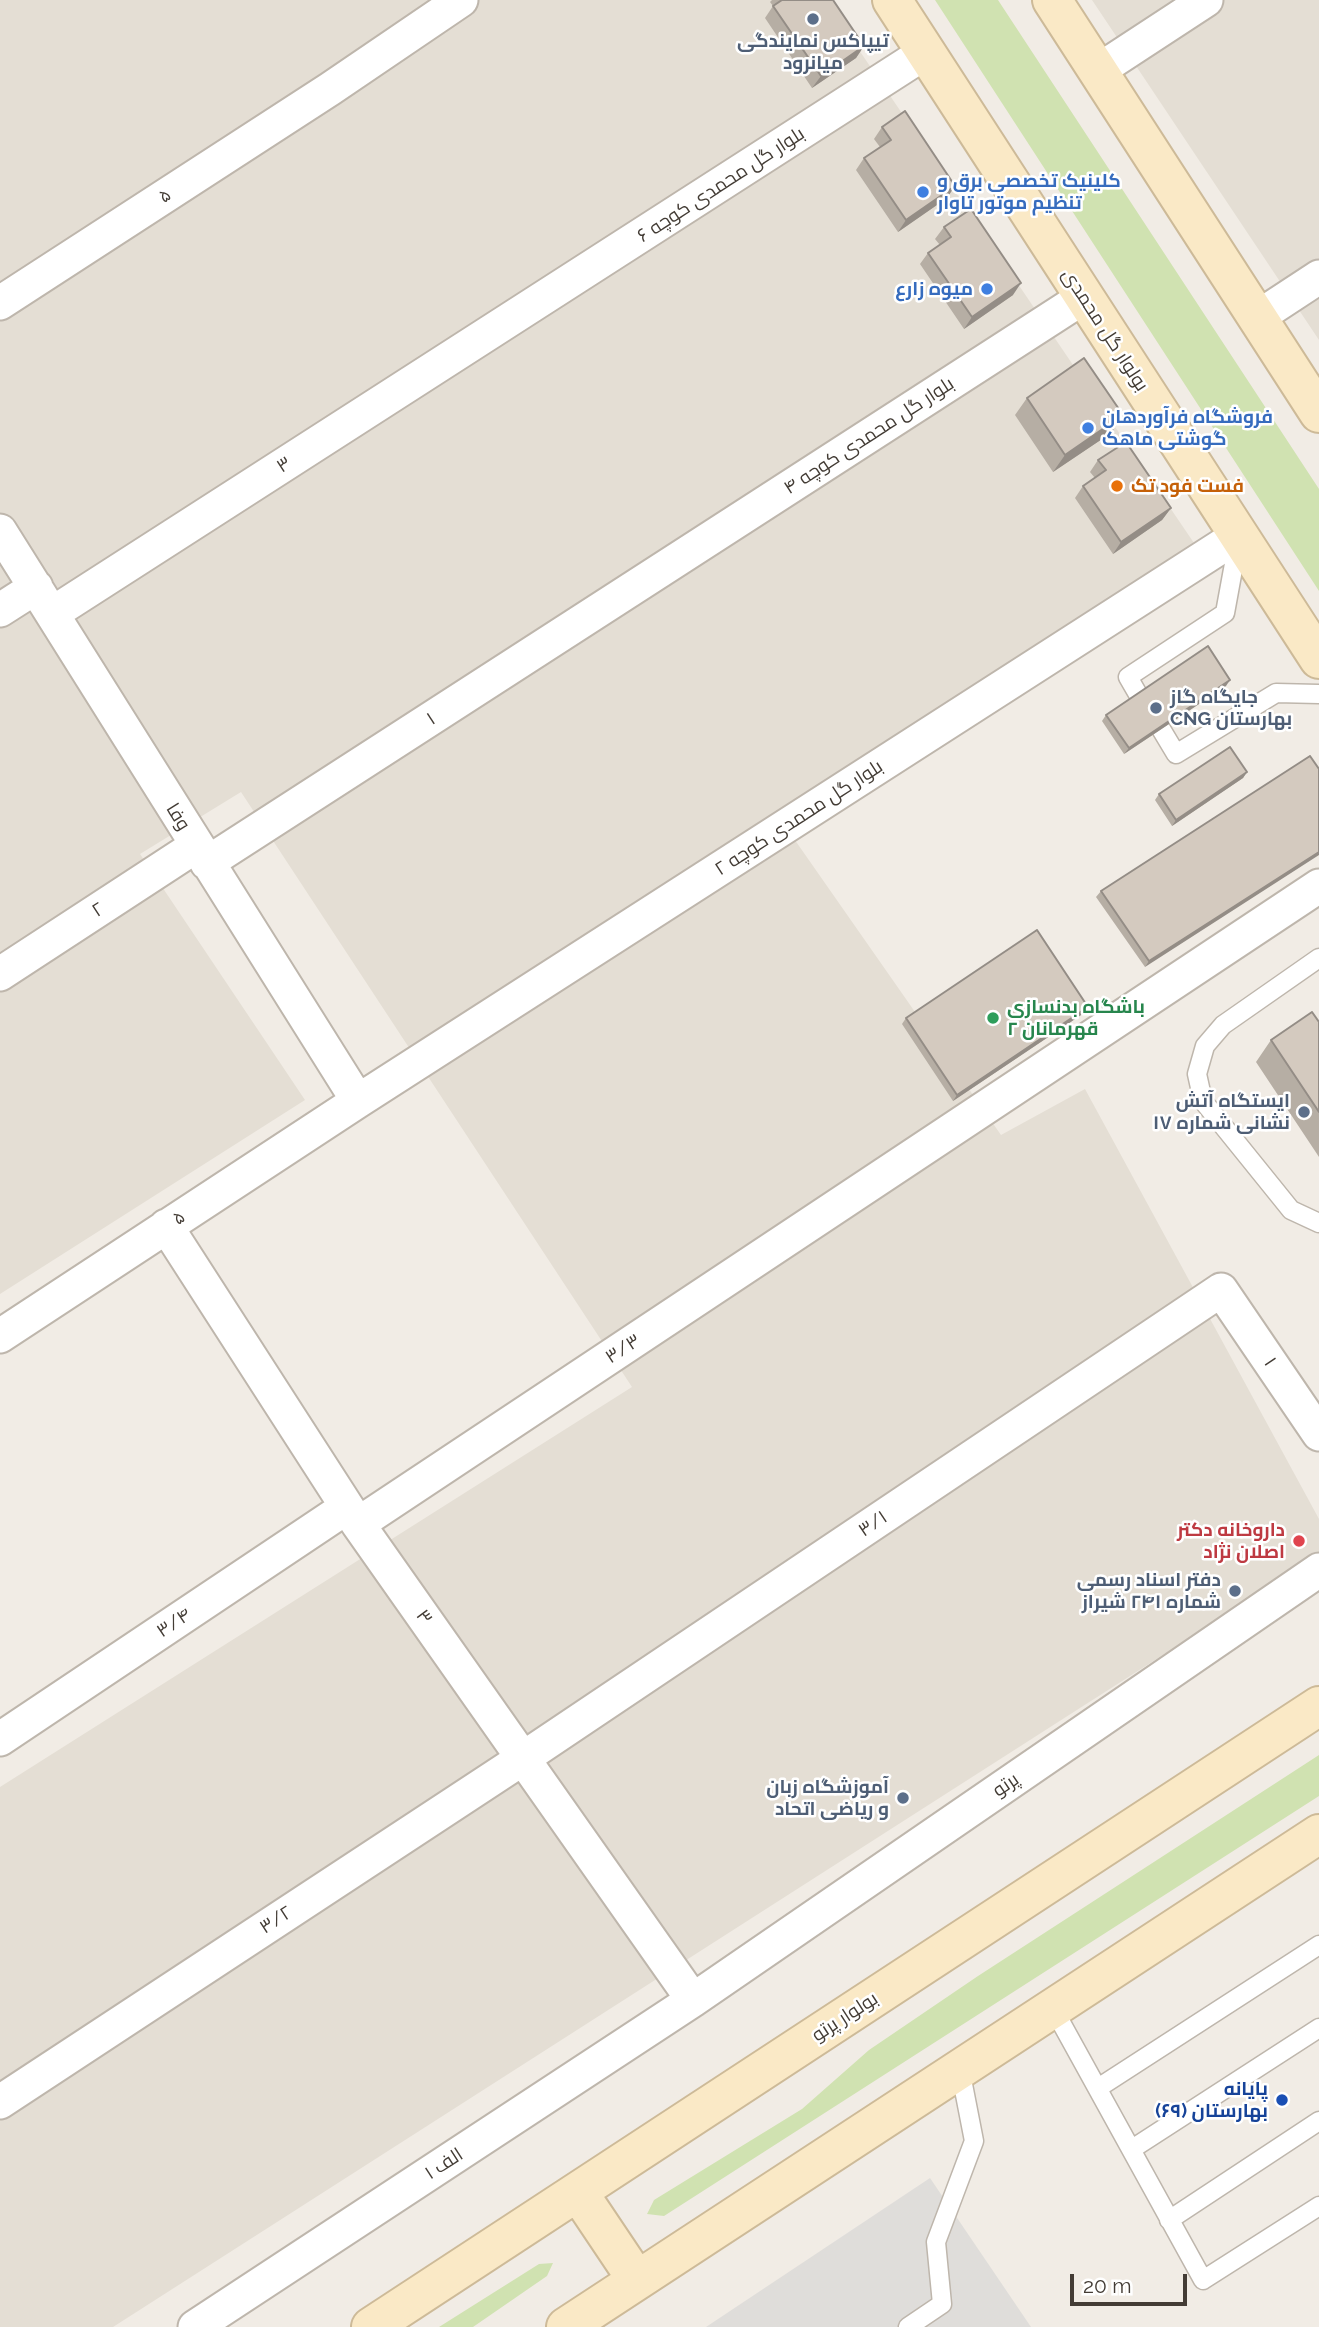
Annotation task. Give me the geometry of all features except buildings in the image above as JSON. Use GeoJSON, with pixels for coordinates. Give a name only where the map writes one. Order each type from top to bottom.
{"type":"FeatureCollection","features":[{"type":"Feature","properties":{"kind":"main road","name":"بولوار گل محمدی"},"geometry":{"type":"LineString","coordinates":[[892,0],[1319,659]]}},
{"type":"Feature","properties":{"kind":"main road"},"geometry":{"type":"LineString","coordinates":[[1052,0],[1319,413]]}},
{"type":"Feature","properties":{"kind":"main road","name":"بولوار پرتو"},"geometry":{"type":"LineString","coordinates":[[370,2327],[1319,1706]]}},
{"type":"Feature","properties":{"kind":"main road"},"geometry":{"type":"LineString","coordinates":[[566,2327],[1319,1834]]}},
{"type":"Feature","properties":{"kind":"main road"},"geometry":{"type":"LineString","coordinates":[[578,2192],[637,2280]]}},
{"type":"Feature","properties":{"kind":"street","name":"۵"},"geometry":{"type":"LineString","coordinates":[[0,303],[330,89],[461,0]]}},
{"type":"Feature","properties":{"kind":"street"},"geometry":{"type":"LineString","coordinates":[[1099,70],[1206,0]]}},
{"type":"Feature","properties":{"kind":"street","name":"بلوار گل محمدی کوچه ۶"},"geometry":{"type":"LineString","coordinates":[[514,317],[926,52]]}},
{"type":"Feature","properties":{"kind":"street"},"geometry":{"type":"LineString","coordinates":[[1258,317],[1319,277]]}},
{"type":"Feature","properties":{"kind":"street","name":"بلوار گل محمدی کوچه ۴"},"geometry":{"type":"LineString","coordinates":[[654,575],[1084,297]]}},
{"type":"Feature","properties":{"kind":"street","name":"۳"},"geometry":{"type":"LineString","coordinates":[[0,610],[45,600],[514,317]]}},
{"type":"Feature","properties":{"kind":"street","name":"وفا"},"geometry":{"type":"LineString","coordinates":[[0,531],[201,855],[358,1101]]}},
{"type":"Feature","properties":{"kind":"street","name":"بلوار گل محمدی کوچه ۲"},"geometry":{"type":"LineString","coordinates":[[358,1101],[1240,535]]}},
{"type":"Feature","properties":{"kind":"street","name":"۱"},"geometry":{"type":"LineString","coordinates":[[201,855],[654,575]]}},
{"type":"Feature","properties":{"kind":"street","name":"۲"},"geometry":{"type":"LineString","coordinates":[[0,974],[201,855]]}},
{"type":"Feature","properties":{"kind":"street","name":"۳/۳"},"geometry":{"type":"LineString","coordinates":[[353,1516],[889,1173],[1319,886]]}},
{"type":"Feature","properties":{"kind":"street","name":"۵"},"geometry":{"type":"LineString","coordinates":[[0,1335],[358,1101]]}},
{"type":"Feature","properties":{"kind":"street","name":"۳"},"geometry":{"type":"LineString","coordinates":[[166,1226],[353,1516],[525,1757],[693,2000]]}},
{"type":"Feature","properties":{"kind":"street","name":"۱"},"geometry":{"type":"LineString","coordinates":[[1221,1290],[1319,1434]]}},
{"type":"Feature","properties":{"kind":"street","name":"۳/۱"},"geometry":{"type":"LineString","coordinates":[[525,1757],[1221,1290]]}},
{"type":"Feature","properties":{"kind":"street","name":"۳/۴"},"geometry":{"type":"LineString","coordinates":[[0,1739],[353,1516]]}},
{"type":"Feature","properties":{"kind":"street","name":"پرتو"},"geometry":{"type":"LineString","coordinates":[[693,2000],[1319,1570]]}},
{"type":"Feature","properties":{"kind":"street","name":"۳/۲"},"geometry":{"type":"LineString","coordinates":[[0,2102],[525,1757]]}},
{"type":"Feature","properties":{"kind":"street","name":"۱ الف"},"geometry":{"type":"LineString","coordinates":[[195,2327],[693,2000]]}},
{"type":"Feature","properties":{"kind":"lane"},"geometry":{"type":"LineString","coordinates":[[1139,696],[1128,677],[1225,613],[1240,535]]}},
{"type":"Feature","properties":{"kind":"lane"},"geometry":{"type":"LineString","coordinates":[[1161,729],[1176,754],[1276,693],[1319,694]]}},
{"type":"Feature","properties":{"kind":"lane"},"geometry":{"type":"LineString","coordinates":[[1319,958],[1223,1025],[1205,1046],[1197,1074],[1203,1101],[1291,1210],[1319,1223]]}},
{"type":"Feature","properties":{"kind":"lane"},"geometry":{"type":"LineString","coordinates":[[1098,2088],[1319,1945]]}},
{"type":"Feature","properties":{"kind":"lane"},"geometry":{"type":"LineString","coordinates":[[1053,2008],[1203,2280],[1319,2206]]}},
{"type":"Feature","properties":{"kind":"lane"},"geometry":{"type":"LineString","coordinates":[[1132,2149],[1319,2028]]}},
{"type":"Feature","properties":{"kind":"lane"},"geometry":{"type":"LineString","coordinates":[[908,2327],[942,2304],[936,2242],[974,2141],[960,2069]]}},
{"type":"Feature","properties":{"kind":"lane"},"geometry":{"type":"LineString","coordinates":[[1169,2220],[1319,2121]]}},
{"type":"Feature","properties":{"kind":"shaded area"},"geometry":{"type":"Polygon","coordinates":[[[0,0],[825,0],[1194,543],[776,813],[1001,1135],[1085,1089],[1319,1519],[1319,1555],[113,2327],[0,2327],[0,1787],[632,1387],[241,792],[140,854],[305,1100],[0,1294],[0,0]]]}},
{"type":"Feature","properties":{"kind":"shaded area"},"geometry":{"type":"Polygon","coordinates":[[[1092,0],[1319,0],[1319,340],[1092,0]]]}},
{"type":"Feature","properties":{"kind":"shaded area"},"geometry":{"type":"Polygon","coordinates":[[[930,2178],[1031,2327],[706,2327],[930,2178]]]}},
{"type":"Feature","properties":{"kind":"green space"},"geometry":{"type":"Polygon","coordinates":[[[935,0],[998,0],[1319,489],[1319,591],[935,0]]]}},
{"type":"Feature","properties":{"kind":"green space"},"geometry":{"type":"Polygon","coordinates":[[[1319,1755],[1319,1796],[664,2216],[647,2214],[654,2200],[802,2109],[869,2050],[978,1976],[1319,1755]]]}},
{"type":"Feature","properties":{"kind":"green space"},"geometry":{"type":"Polygon","coordinates":[[[553,2263],[547,2276],[473,2327],[439,2327],[539,2264],[553,2263]]]}},
{"type":"Feature","properties":{"kind":"place","name":"تیپاکس نمایندگی میانرود"},"geometry":{"type":"Point","coordinates":[813,19]}},
{"type":"Feature","properties":{"kind":"place","name":"کلینیک تخصصی برق و تنظیم موتور تاوار"},"geometry":{"type":"Point","coordinates":[923,192]}},
{"type":"Feature","properties":{"kind":"place","name":"میوه زارع"},"geometry":{"type":"Point","coordinates":[987,289]}},
{"type":"Feature","properties":{"kind":"place","name":"فروشگاه فرآوردهان گوشتی ماهک"},"geometry":{"type":"Point","coordinates":[1088,428]}},
{"type":"Feature","properties":{"kind":"place","name":"فست فود تک"},"geometry":{"type":"Point","coordinates":[1117,486]}},
{"type":"Feature","properties":{"kind":"place","name":"جایگاه گاز CNG بهارستان"},"geometry":{"type":"Point","coordinates":[1156,708]}},
{"type":"Feature","properties":{"kind":"place","name":"باشگاه بدنسازی قهرمانان ۲"},"geometry":{"type":"Point","coordinates":[993,1018]}},
{"type":"Feature","properties":{"kind":"place","name":"ایستگاه آتش نشانی شماره ۱۷"},"geometry":{"type":"Point","coordinates":[1304,1112]}},
{"type":"Feature","properties":{"kind":"place","name":"داروخانه دکتر اصلان نژاد"},"geometry":{"type":"Point","coordinates":[1299,1541]}},
{"type":"Feature","properties":{"kind":"place","name":"دفتر اسناد رسمی شماره ۲۴۱ شیراز"},"geometry":{"type":"Point","coordinates":[1235,1591]}},
{"type":"Feature","properties":{"kind":"place","name":"آموزشگاه زبان و ریاضی اتحاد"},"geometry":{"type":"Point","coordinates":[903,1798]}},
{"type":"Feature","properties":{"kind":"place","name":"پایانه بهارستان (۶۹)"},"geometry":{"type":"Point","coordinates":[1282,2100]}}]}
